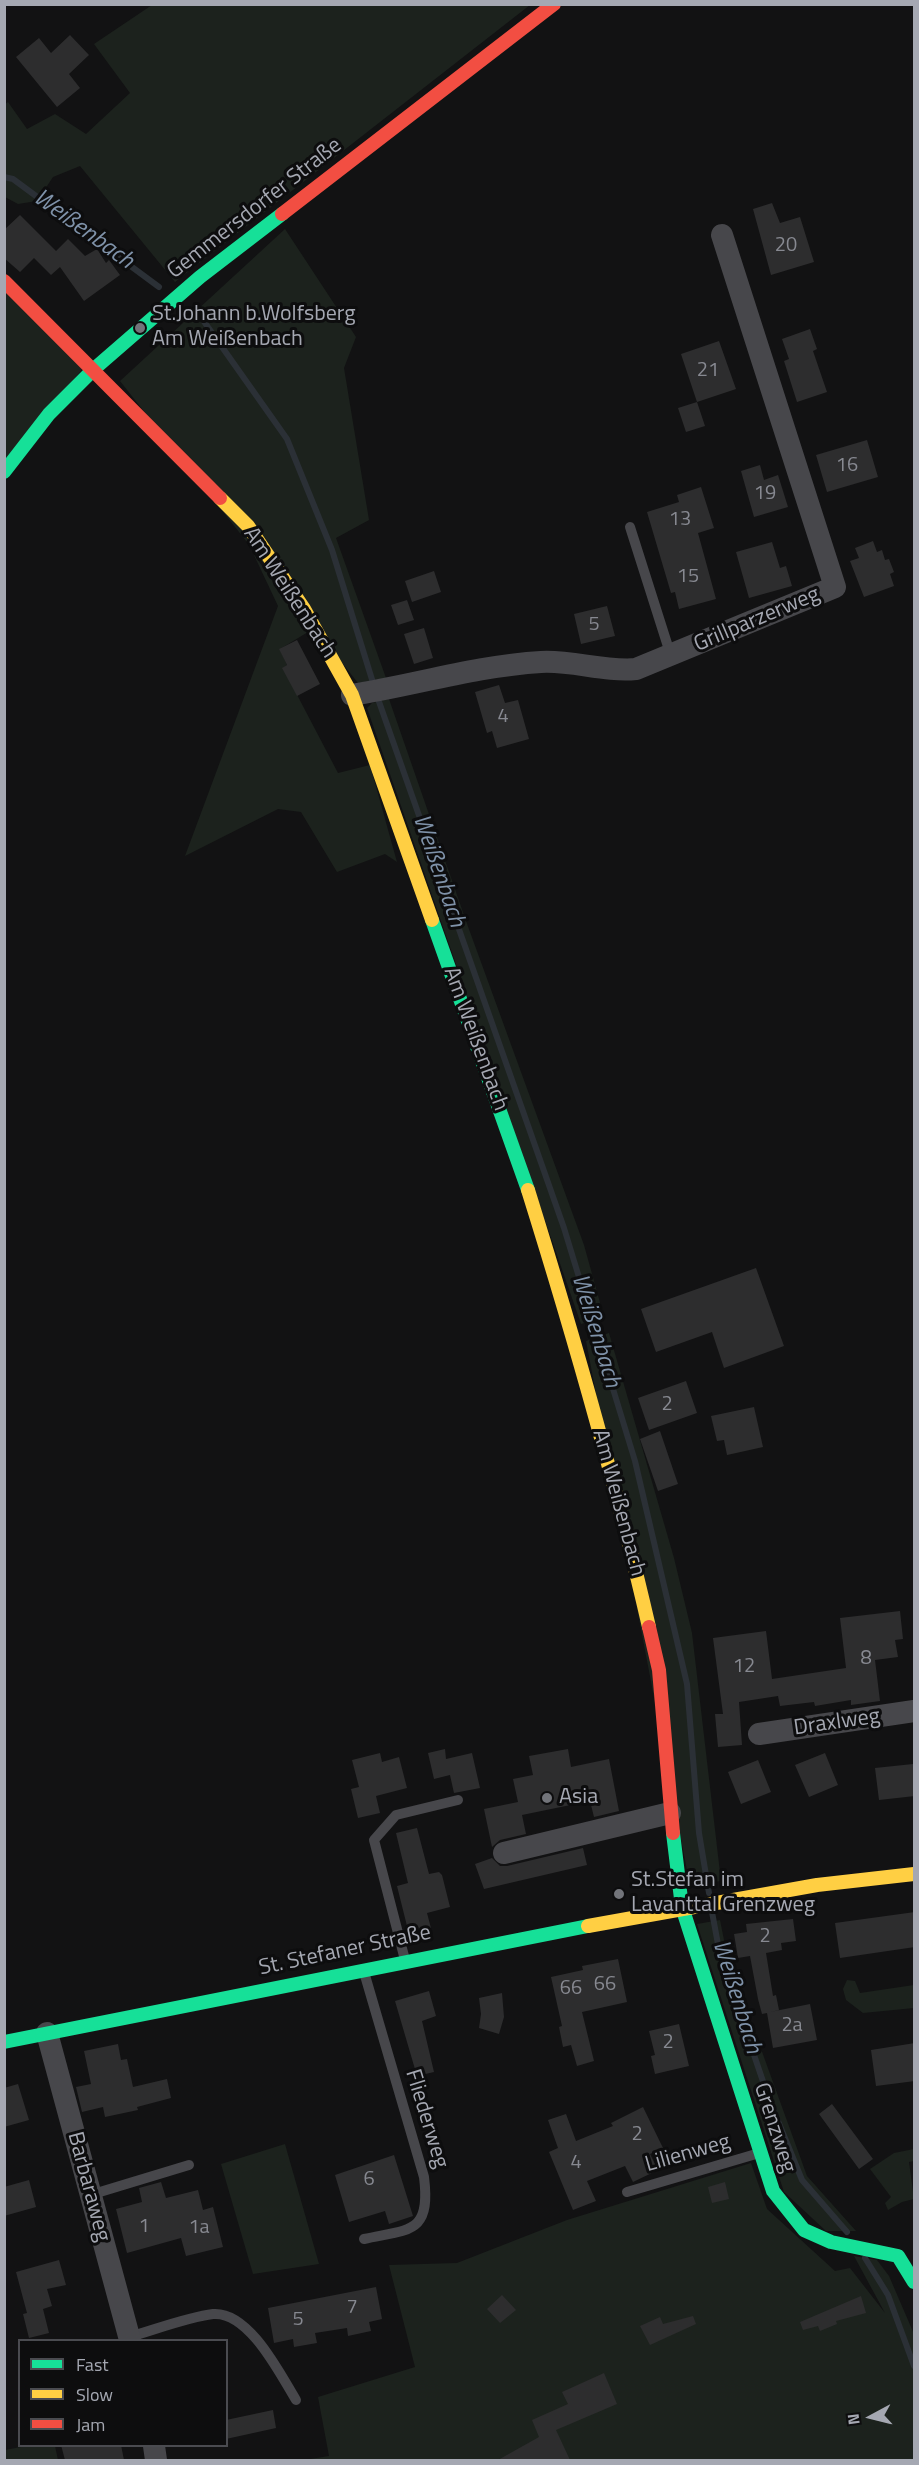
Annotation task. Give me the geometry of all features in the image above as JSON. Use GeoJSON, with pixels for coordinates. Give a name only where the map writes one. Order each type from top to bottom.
{"type":"FeatureCollection","features":[{"type":"Feature","properties":{"kind":"street","name":"Gemmersdorfer Straße"},"geometry":{"type":"LineString","coordinates":[[4,472],[49,414],[94,369],[200,277],[554,4]]}},
{"type":"Feature","properties":{"kind":"street","name":"Grillparzerweg"},"geometry":{"type":"LineString","coordinates":[[355,694],[500,665],[545,662],[617,671],[636,669],[835,587],[722,235]]}},
{"type":"Feature","properties":{"kind":"street","name":"Am Weißenbach"},"geometry":{"type":"LineString","coordinates":[[4,281],[248,526],[304,609],[355,694],[523,1175],[573,1335],[632,1552],[659,1670],[670,1814],[688,1906]]}},
{"type":"Feature","properties":{"kind":"street","name":"Draxlweg"},"geometry":{"type":"LineString","coordinates":[[759,1734],[915,1711]]}},
{"type":"Feature","properties":{"kind":"street"},"geometry":{"type":"LineString","coordinates":[[504,1853],[670,1814]]}},
{"type":"Feature","properties":{"kind":"street","name":"St. Stefaner Straße"},"geometry":{"type":"LineString","coordinates":[[4,2042],[405,1960],[688,1906],[915,1874]]}},
{"type":"Feature","properties":{"kind":"street","name":"Grenzweg"},"geometry":{"type":"LineString","coordinates":[[688,1906],[759,2154],[773,2191],[804,2230],[831,2242],[898,2256],[915,2282]]}},
{"type":"Feature","properties":{"kind":"street","name":"Barbaraweg"},"geometry":{"type":"LineString","coordinates":[[47,2033],[129,2339]]}},
{"type":"Feature","properties":{"kind":"lane"},"geometry":{"type":"LineString","coordinates":[[630,527],[671,656]]}},
{"type":"Feature","properties":{"kind":"lane"},"geometry":{"type":"LineString","coordinates":[[405,1960],[374,1840],[396,1815],[458,1800]]}},
{"type":"Feature","properties":{"kind":"lane","name":"Fliederweg"},"geometry":{"type":"LineString","coordinates":[[363,1969],[424,2177],[426,2197],[423,2217],[412,2229],[364,2239]]}},
{"type":"Feature","properties":{"kind":"lane","name":"Lilienweg"},"geometry":{"type":"LineString","coordinates":[[627,2192],[759,2154]]}},
{"type":"Feature","properties":{"kind":"lane"},"geometry":{"type":"LineString","coordinates":[[90,2195],[189,2165]]}},
{"type":"Feature","properties":{"kind":"lane"},"geometry":{"type":"LineString","coordinates":[[129,2339],[215,2314],[241,2322],[271,2359],[296,2400]]}},
{"type":"Feature","properties":{"kind":"shaded area"},"geometry":{"type":"Polygon","coordinates":[[[152,5],[530,5],[175,282],[80,166],[53,177],[37,201],[18,204],[5,197],[4,105],[8,102],[27,129],[55,114],[86,134],[130,93],[94,44],[152,5]]]}},
{"type":"Feature","properties":{"kind":"shaded area"},"geometry":{"type":"Polygon","coordinates":[[[285,229],[356,337],[344,368],[369,520],[336,538],[386,678],[358,683],[120,381],[285,229]]]}},
{"type":"Feature","properties":{"kind":"shaded area"},"geometry":{"type":"Polygon","coordinates":[[[5,273],[89,361],[5,463],[5,273]]]}},
{"type":"Feature","properties":{"kind":"shaded area"},"geometry":{"type":"Polygon","coordinates":[[[253,553],[308,632],[280,649],[287,665],[283,668],[338,773],[370,765],[397,862],[385,854],[337,872],[301,812],[278,809],[185,856],[278,606],[253,553]]]}},
{"type":"Feature","properties":{"kind":"shaded area"},"geometry":{"type":"Polygon","coordinates":[[[389,699],[466,921],[584,1245],[604,1317],[581,1324],[367,708],[372,703],[389,699]]]}},
{"type":"Feature","properties":{"kind":"shaded area"},"geometry":{"type":"Polygon","coordinates":[[[609,1333],[674,1558],[692,1633],[721,1881],[690,1886],[586,1341],[609,1333]]]}},
{"type":"Feature","properties":{"kind":"shaded area"},"geometry":{"type":"Polygon","coordinates":[[[720,1920],[727,1955],[807,2176],[856,2231],[826,2231],[784,2192],[697,1924],[720,1920]]]}},
{"type":"Feature","properties":{"kind":"shaded area"},"geometry":{"type":"Polygon","coordinates":[[[847,1980],[855,1981],[860,1993],[914,1985],[914,2008],[863,2013],[846,2000],[843,1989],[847,1980]]]}},
{"type":"Feature","properties":{"kind":"shaded area"},"geometry":{"type":"Polygon","coordinates":[[[285,2144],[319,2264],[253,2274],[221,2164],[285,2144]]]}},
{"type":"Feature","properties":{"kind":"shaded area"},"geometry":{"type":"Polygon","coordinates":[[[914,2149],[914,2161],[909,2162],[914,2199],[902,2202],[888,2210],[885,2203],[891,2197],[870,2169],[894,2153],[914,2149]]]}},
{"type":"Feature","properties":{"kind":"shaded area"},"geometry":{"type":"Polygon","coordinates":[[[751,2163],[767,2209],[835,2271],[850,2268],[885,2313],[854,2256],[877,2260],[889,2276],[914,2334],[914,2460],[304,2460],[329,2456],[318,2397],[415,2367],[389,2265],[457,2263],[567,2220],[751,2163]]]}},
{"type":"Feature","properties":{"kind":"shaded area"},"geometry":{"type":"Polygon","coordinates":[[[21,2447],[55,2447],[58,2460],[5,2460],[5,2450],[21,2447]]]}},
{"type":"Feature","properties":{"kind":"building"},"geometry":{"type":"Polygon","coordinates":[[[70,35],[89,55],[69,74],[80,88],[57,107],[16,57],[39,38],[51,53],[70,35]]]}},
{"type":"Feature","properties":{"kind":"building"},"geometry":{"type":"Polygon","coordinates":[[[772,203],[780,223],[800,217],[814,262],[771,275],[753,209],[772,203]]]}},
{"type":"Feature","properties":{"kind":"building"},"geometry":{"type":"Polygon","coordinates":[[[20,215],[56,251],[68,239],[85,256],[97,249],[106,263],[109,260],[120,275],[84,301],[60,267],[51,275],[34,258],[20,272],[4,258],[4,230],[20,215]]]}},
{"type":"Feature","properties":{"kind":"building"},"geometry":{"type":"Polygon","coordinates":[[[810,329],[817,349],[813,351],[827,392],[797,402],[784,361],[789,359],[782,339],[810,329]]]}},
{"type":"Feature","properties":{"kind":"building"},"geometry":{"type":"Polygon","coordinates":[[[719,341],[736,389],[697,402],[681,354],[719,341]]]}},
{"type":"Feature","properties":{"kind":"building"},"geometry":{"type":"Polygon","coordinates":[[[697,402],[705,426],[686,432],[678,408],[697,402]]]}},
{"type":"Feature","properties":{"kind":"building"},"geometry":{"type":"Polygon","coordinates":[[[867,440],[878,477],[827,492],[816,455],[867,440]]]}},
{"type":"Feature","properties":{"kind":"building"},"geometry":{"type":"Polygon","coordinates":[[[760,465],[764,480],[778,475],[788,507],[754,517],[741,471],[760,465]]]}},
{"type":"Feature","properties":{"kind":"building"},"geometry":{"type":"Polygon","coordinates":[[[701,487],[714,528],[698,533],[716,599],[679,609],[675,592],[671,593],[647,512],[679,502],[677,495],[701,487]]]}},
{"type":"Feature","properties":{"kind":"building"},"geometry":{"type":"Polygon","coordinates":[[[873,541],[877,552],[882,550],[885,560],[889,559],[894,572],[890,574],[894,586],[864,597],[850,561],[859,558],[855,548],[873,541]]]}},
{"type":"Feature","properties":{"kind":"building"},"geometry":{"type":"Polygon","coordinates":[[[772,542],[780,568],[786,566],[792,586],[749,598],[736,552],[772,542]]]}},
{"type":"Feature","properties":{"kind":"building"},"geometry":{"type":"Polygon","coordinates":[[[434,571],[441,592],[412,602],[405,581],[434,571]]]}},
{"type":"Feature","properties":{"kind":"building"},"geometry":{"type":"Polygon","coordinates":[[[407,600],[414,620],[398,625],[391,605],[407,600]]]}},
{"type":"Feature","properties":{"kind":"building"},"geometry":{"type":"Polygon","coordinates":[[[607,606],[615,636],[581,644],[574,614],[607,606]]]}},
{"type":"Feature","properties":{"kind":"building"},"geometry":{"type":"Polygon","coordinates":[[[424,628],[433,658],[414,664],[404,634],[424,628]]]}},
{"type":"Feature","properties":{"kind":"building"},"geometry":{"type":"Polygon","coordinates":[[[297,640],[320,684],[297,696],[282,668],[287,665],[279,649],[297,640]]]}},
{"type":"Feature","properties":{"kind":"building"},"geometry":{"type":"Polygon","coordinates":[[[499,685],[505,703],[518,700],[529,739],[497,748],[492,731],[487,733],[475,692],[499,685]]]}},
{"type":"Feature","properties":{"kind":"building"},"geometry":{"type":"Polygon","coordinates":[[[756,1268],[784,1346],[724,1368],[712,1332],[656,1352],[641,1309],[756,1268]]]}},
{"type":"Feature","properties":{"kind":"building"},"geometry":{"type":"Polygon","coordinates":[[[686,1381],[697,1413],[649,1430],[638,1398],[686,1381]]]}},
{"type":"Feature","properties":{"kind":"building"},"geometry":{"type":"Polygon","coordinates":[[[754,1407],[763,1447],[727,1455],[724,1440],[717,1441],[711,1416],[754,1407]]]}},
{"type":"Feature","properties":{"kind":"building"},"geometry":{"type":"Polygon","coordinates":[[[660,1431],[678,1484],[658,1491],[640,1439],[660,1431]]]}},
{"type":"Feature","properties":{"kind":"building"},"geometry":{"type":"Polygon","coordinates":[[[900,1611],[903,1639],[895,1640],[898,1657],[875,1660],[880,1701],[851,1705],[851,1700],[815,1706],[814,1702],[780,1706],[778,1696],[739,1702],[742,1745],[718,1747],[715,1714],[723,1714],[713,1638],[766,1631],[772,1679],[846,1668],[840,1618],[900,1611]]]}},
{"type":"Feature","properties":{"kind":"building"},"geometry":{"type":"Polygon","coordinates":[[[445,1749],[446,1759],[472,1753],[480,1788],[454,1793],[450,1775],[434,1779],[428,1753],[445,1749]]]}},
{"type":"Feature","properties":{"kind":"building","name":"Asia"},"geometry":{"type":"Polygon","coordinates":[[[568,1749],[571,1767],[609,1759],[619,1811],[594,1817],[590,1801],[522,1815],[526,1834],[500,1840],[492,1847],[484,1809],[518,1802],[513,1779],[533,1775],[529,1756],[568,1749]]]}},
{"type":"Feature","properties":{"kind":"building"},"geometry":{"type":"Polygon","coordinates":[[[380,1753],[382,1762],[399,1757],[407,1788],[376,1796],[380,1813],[358,1818],[351,1789],[359,1787],[352,1760],[380,1753]]]}},
{"type":"Feature","properties":{"kind":"building"},"geometry":{"type":"Polygon","coordinates":[[[825,1753],[838,1785],[809,1797],[795,1765],[825,1753]]]}},
{"type":"Feature","properties":{"kind":"building"},"geometry":{"type":"Polygon","coordinates":[[[758,1760],[771,1792],[741,1804],[728,1772],[758,1760]]]}},
{"type":"Feature","properties":{"kind":"building"},"geometry":{"type":"Polygon","coordinates":[[[913,1764],[915,1796],[879,1800],[875,1768],[913,1764]]]}},
{"type":"Feature","properties":{"kind":"building"},"geometry":{"type":"Polygon","coordinates":[[[417,1828],[429,1874],[439,1872],[442,1875],[450,1907],[427,1913],[432,1932],[415,1936],[408,1930],[397,1886],[408,1883],[396,1833],[417,1828]]]}},
{"type":"Feature","properties":{"kind":"building"},"geometry":{"type":"Polygon","coordinates":[[[583,1848],[587,1865],[484,1889],[475,1864],[492,1858],[500,1866],[507,1866],[583,1848]]]}},
{"type":"Feature","properties":{"kind":"building"},"geometry":{"type":"Polygon","coordinates":[[[915,1912],[915,1947],[840,1958],[835,1923],[915,1912]]]}},
{"type":"Feature","properties":{"kind":"building"},"geometry":{"type":"Polygon","coordinates":[[[793,1919],[796,1941],[781,1943],[782,1950],[766,1953],[773,1996],[776,1995],[779,2010],[770,2012],[810,2004],[817,2040],[773,2048],[767,2013],[762,2014],[758,1999],[750,1956],[738,1958],[734,1934],[747,1932],[746,1924],[793,1919]]]}},
{"type":"Feature","properties":{"kind":"building"},"geometry":{"type":"Polygon","coordinates":[[[618,1959],[627,2002],[582,2012],[594,2061],[577,2066],[571,2045],[563,2047],[559,2027],[562,2026],[551,1977],[583,1970],[582,1966],[618,1959]]]}},
{"type":"Feature","properties":{"kind":"building"},"geometry":{"type":"Polygon","coordinates":[[[429,1991],[436,2016],[422,2021],[434,2072],[417,2076],[395,2001],[429,1991]]]}},
{"type":"Feature","properties":{"kind":"building"},"geometry":{"type":"Polygon","coordinates":[[[502,1993],[504,2017],[499,2034],[479,2028],[481,2014],[479,1998],[502,1993]]]}},
{"type":"Feature","properties":{"kind":"building"},"geometry":{"type":"Polygon","coordinates":[[[679,2024],[689,2066],[655,2074],[651,2056],[655,2055],[649,2031],[679,2024]]]}},
{"type":"Feature","properties":{"kind":"building"},"geometry":{"type":"Polygon","coordinates":[[[915,2043],[915,2081],[876,2086],[871,2050],[915,2043]]]}},
{"type":"Feature","properties":{"kind":"building"},"geometry":{"type":"Polygon","coordinates":[[[118,2044],[121,2060],[127,2059],[133,2087],[167,2079],[171,2098],[137,2107],[138,2110],[105,2117],[103,2107],[82,2112],[76,2087],[91,2084],[84,2051],[118,2044]]]}},
{"type":"Feature","properties":{"kind":"building"},"geometry":{"type":"Polygon","coordinates":[[[18,2084],[29,2120],[4,2127],[4,2088],[18,2084]]]}},
{"type":"Feature","properties":{"kind":"building"},"geometry":{"type":"Polygon","coordinates":[[[832,2104],[873,2159],[859,2169],[819,2114],[832,2104]]]}},
{"type":"Feature","properties":{"kind":"building"},"geometry":{"type":"Polygon","coordinates":[[[643,2107],[663,2148],[650,2154],[658,2170],[633,2182],[625,2166],[587,2181],[596,2201],[573,2210],[549,2152],[558,2148],[548,2120],[566,2114],[576,2141],[613,2126],[611,2123],[643,2107]]]}},
{"type":"Feature","properties":{"kind":"building"},"geometry":{"type":"Polygon","coordinates":[[[394,2155],[413,2216],[389,2224],[385,2211],[349,2222],[335,2175],[394,2155]]]}},
{"type":"Feature","properties":{"kind":"building"},"geometry":{"type":"Polygon","coordinates":[[[29,2180],[36,2207],[4,2216],[4,2187],[29,2180]]]}},
{"type":"Feature","properties":{"kind":"building"},"geometry":{"type":"Polygon","coordinates":[[[161,2182],[166,2198],[198,2190],[203,2210],[213,2207],[223,2247],[186,2256],[181,2238],[127,2253],[116,2209],[142,2202],[139,2188],[161,2182]]]}},
{"type":"Feature","properties":{"kind":"building"},"geometry":{"type":"Polygon","coordinates":[[[725,2182],[729,2199],[712,2203],[708,2187],[725,2182]]]}},
{"type":"Feature","properties":{"kind":"building"},"geometry":{"type":"Polygon","coordinates":[[[59,2260],[66,2285],[47,2289],[52,2306],[43,2309],[49,2333],[29,2338],[23,2314],[27,2313],[16,2272],[59,2260]]]}},
{"type":"Feature","properties":{"kind":"building"},"geometry":{"type":"Polygon","coordinates":[[[376,2287],[382,2319],[369,2322],[371,2331],[348,2336],[347,2328],[315,2333],[317,2343],[294,2347],[293,2339],[274,2343],[268,2308],[376,2287]]]}},
{"type":"Feature","properties":{"kind":"building"},"geometry":{"type":"Polygon","coordinates":[[[502,2295],[516,2310],[500,2323],[487,2309],[502,2295]]]}},
{"type":"Feature","properties":{"kind":"building"},"geometry":{"type":"Polygon","coordinates":[[[861,2296],[866,2313],[836,2321],[837,2324],[820,2331],[818,2326],[803,2330],[800,2322],[861,2296]]]}},
{"type":"Feature","properties":{"kind":"building"},"geometry":{"type":"Polygon","coordinates":[[[693,2316],[696,2324],[650,2345],[640,2326],[660,2317],[663,2324],[693,2316]]]}},
{"type":"Feature","properties":{"kind":"building"},"geometry":{"type":"Polygon","coordinates":[[[604,2373],[617,2404],[556,2430],[570,2460],[498,2460],[539,2437],[532,2420],[568,2404],[562,2392],[604,2373]]]}},
{"type":"Feature","properties":{"kind":"building"},"geometry":{"type":"Polygon","coordinates":[[[273,2410],[276,2428],[228,2439],[228,2420],[273,2410]]]}},
{"type":"Feature","properties":{"kind":"building"},"geometry":{"type":"Polygon","coordinates":[[[62,2447],[121,2447],[124,2460],[65,2460],[62,2447]]]}},
{"type":"Feature","properties":{"kind":"waterway","name":"Weißenbach"},"geometry":{"type":"LineString","coordinates":[[4,177],[13,179],[159,287]]}},
{"type":"Feature","properties":{"kind":"waterway","name":"Weißenbach"},"geometry":{"type":"LineString","coordinates":[[198,313],[287,439],[332,550],[374,686]]}},
{"type":"Feature","properties":{"kind":"waterway","name":"Weißenbach"},"geometry":{"type":"LineString","coordinates":[[377,696],[564,1228],[635,1461],[687,1684],[699,1833],[709,1893]]}},
{"type":"Feature","properties":{"kind":"waterway","name":"Weißenbach"},"geometry":{"type":"LineString","coordinates":[[712,1912],[720,1955],[769,2099],[802,2180],[847,2232]]}},
{"type":"Feature","properties":{"kind":"waterway","name":"Weißenbach"},"geometry":{"type":"LineString","coordinates":[[865,2258],[888,2295],[914,2366]]}},
{"type":"Feature","properties":{"kind":"traffic: fast"},"geometry":{"type":"LineString","coordinates":[[4,472],[49,414],[94,369],[200,277],[282,214]]}},
{"type":"Feature","properties":{"kind":"traffic: fast"},"geometry":{"type":"LineString","coordinates":[[432,920],[528,1190]]}},
{"type":"Feature","properties":{"kind":"traffic: fast"},"geometry":{"type":"LineString","coordinates":[[673,1833],[682,1907],[773,2191],[804,2230],[831,2242],[898,2256],[914,2282]]}},
{"type":"Feature","properties":{"kind":"traffic: fast"},"geometry":{"type":"LineString","coordinates":[[4,2042],[588,1926]]}},
{"type":"Feature","properties":{"kind":"traffic: slow"},"geometry":{"type":"LineString","coordinates":[[220,498],[248,526],[304,609],[352,695],[432,920]]}},
{"type":"Feature","properties":{"kind":"traffic: slow"},"geometry":{"type":"LineString","coordinates":[[528,1190],[593,1407],[649,1627]]}},
{"type":"Feature","properties":{"kind":"traffic: slow"},"geometry":{"type":"LineString","coordinates":[[588,1926],[817,1885],[914,1874]]}},
{"type":"Feature","properties":{"kind":"traffic: jam"},"geometry":{"type":"LineString","coordinates":[[282,214],[554,4]]}},
{"type":"Feature","properties":{"kind":"traffic: jam"},"geometry":{"type":"LineString","coordinates":[[4,281],[220,498]]}},
{"type":"Feature","properties":{"kind":"traffic: jam"},"geometry":{"type":"LineString","coordinates":[[649,1627],[659,1670],[673,1833]]}},
{"type":"Feature","properties":{"kind":"place","name":"St.Johann b.Wolfsberg Am Weißenbach"},"geometry":{"type":"Point","coordinates":[140,328]}},
{"type":"Feature","properties":{"kind":"place","name":"Asia"},"geometry":{"type":"Point","coordinates":[547,1798]}},
{"type":"Feature","properties":{"kind":"place","name":"St.Stefan im Lavanttal Grenzweg"},"geometry":{"type":"Point","coordinates":[619,1894]}}]}
